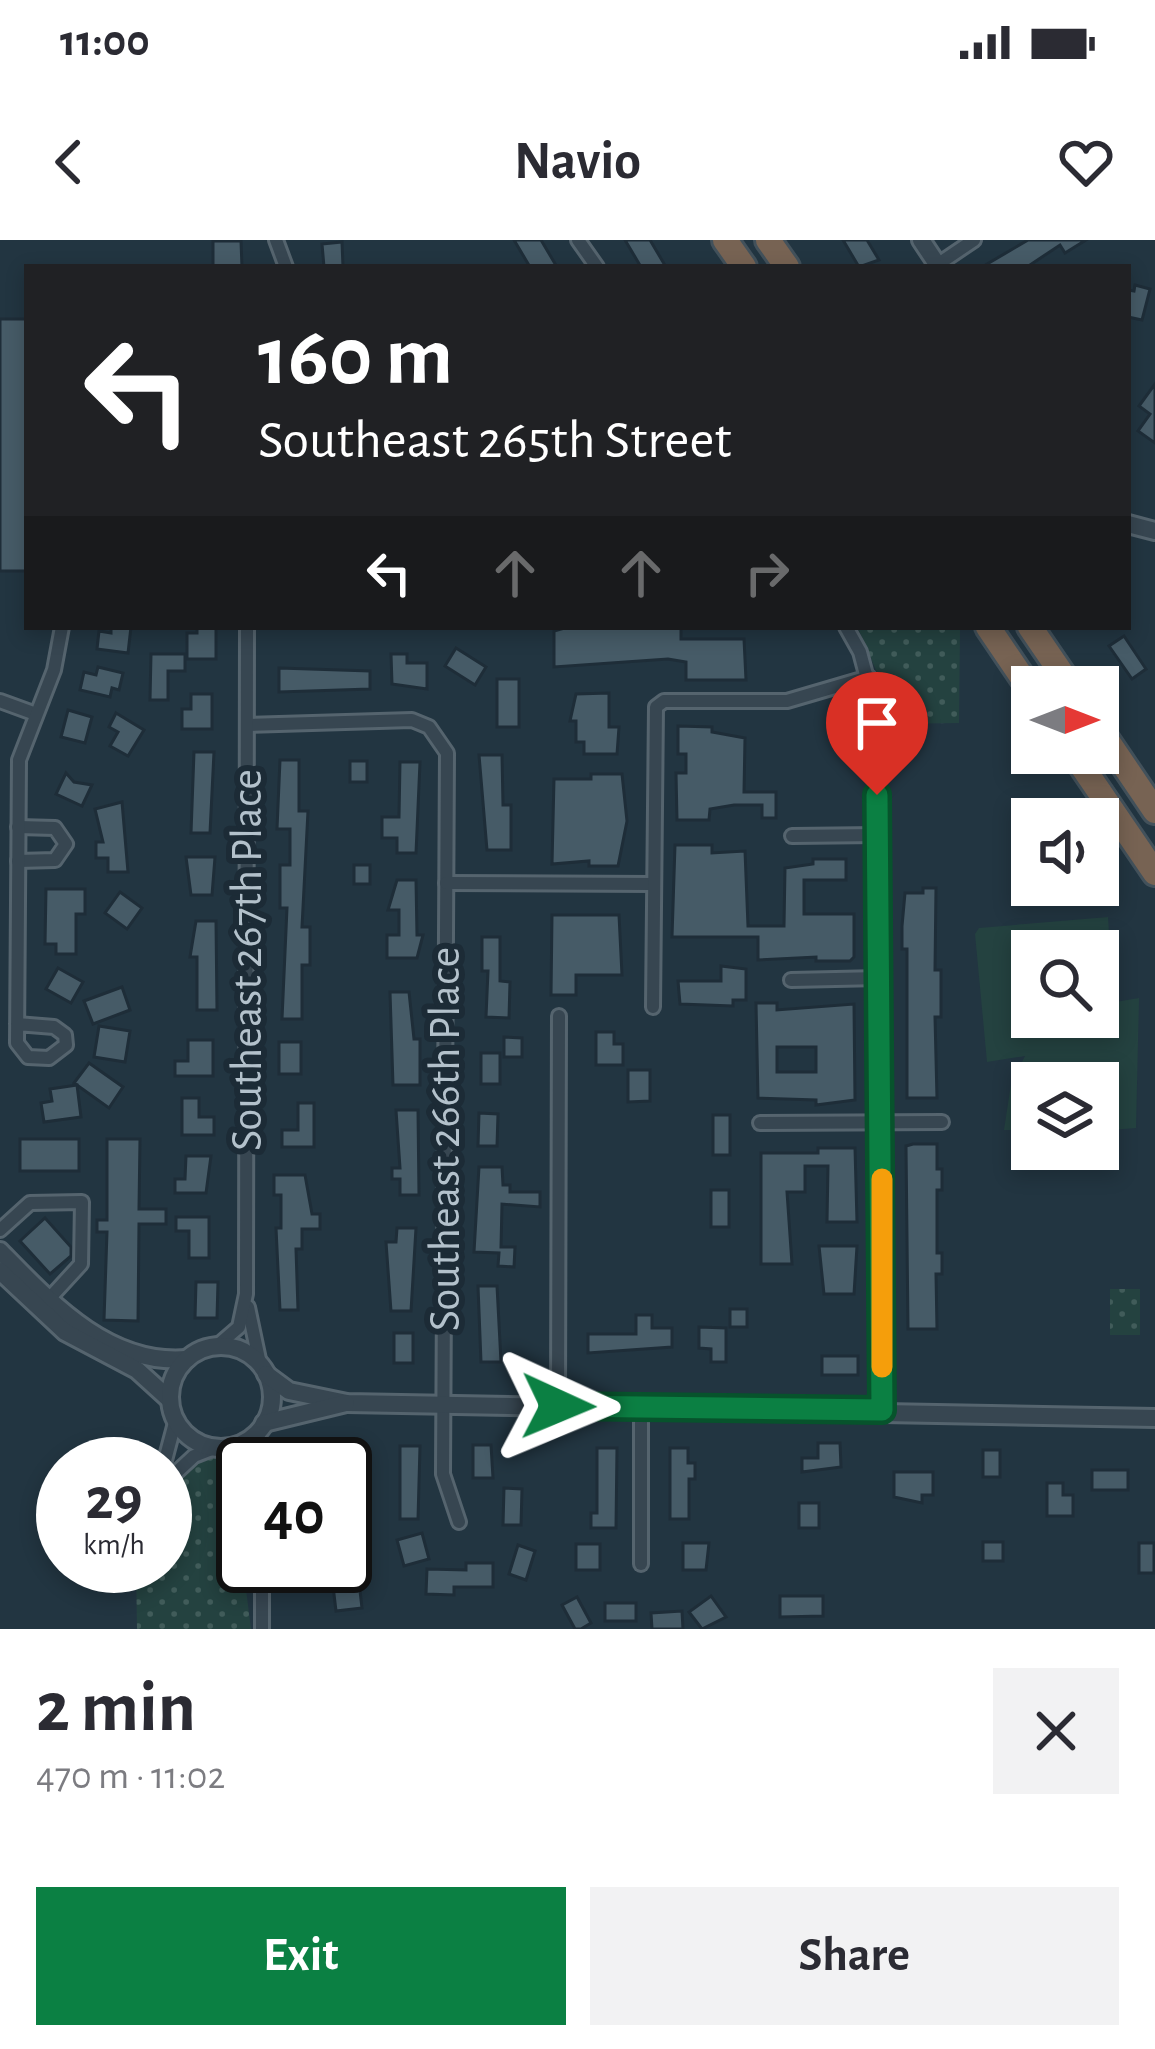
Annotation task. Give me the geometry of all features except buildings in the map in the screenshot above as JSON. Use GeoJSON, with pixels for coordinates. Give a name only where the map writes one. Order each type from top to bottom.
{"type":"FeatureCollection","features":[{"type":"Feature","properties":{"kind":"highway"},"geometry":{"type":"LineString","coordinates":[[990,630],[1014,666]]}},
{"type":"Feature","properties":{"kind":"highway"},"geometry":{"type":"LineString","coordinates":[[1032,630],[1057,666]]}},
{"type":"Feature","properties":{"kind":"highway"},"geometry":{"type":"LineString","coordinates":[[1119,758],[1155,812]]}},
{"type":"Feature","properties":{"kind":"highway"},"geometry":{"type":"LineString","coordinates":[[1087,774],[1155,873]]}},
{"type":"Feature","properties":{"kind":"street"},"geometry":{"type":"LineString","coordinates":[[941,264],[974,240]]}},
{"type":"Feature","properties":{"kind":"street"},"geometry":{"type":"LineString","coordinates":[[17,1024],[19,760],[33,713],[55,670],[62,630]]}},
{"type":"Feature","properties":{"kind":"street","name":"Southeast 267th Place"},"geometry":{"type":"LineString","coordinates":[[217,1346],[239,1327],[246,1294],[247,630]]}},
{"type":"Feature","properties":{"kind":"street"},"geometry":{"type":"LineString","coordinates":[[847,630],[868,677],[877,716],[882,1410]]}},
{"type":"Feature","properties":{"kind":"street"},"geometry":{"type":"LineString","coordinates":[[653,1006],[656,707],[664,701],[788,701],[868,677]]}},
{"type":"Feature","properties":{"kind":"street"},"geometry":{"type":"LineString","coordinates":[[0,701],[33,713]]}},
{"type":"Feature","properties":{"kind":"street","name":"Southeast 266th Place"},"geometry":{"type":"LineString","coordinates":[[247,725],[412,720],[429,727],[447,753],[443,1474],[459,1522]]}},
{"type":"Feature","properties":{"kind":"street"},"geometry":{"type":"LineString","coordinates":[[18,827],[56,828],[66,844],[55,860],[18,861]]}},
{"type":"Feature","properties":{"kind":"street"},"geometry":{"type":"LineString","coordinates":[[792,836],[878,835]]}},
{"type":"Feature","properties":{"kind":"street"},"geometry":{"type":"LineString","coordinates":[[446,883],[653,884]]}},
{"type":"Feature","properties":{"kind":"street"},"geometry":{"type":"LineString","coordinates":[[791,980],[880,978]]}},
{"type":"Feature","properties":{"kind":"street"},"geometry":{"type":"LineString","coordinates":[[558,1406],[559,1016]]}},
{"type":"Feature","properties":{"kind":"street"},"geometry":{"type":"LineString","coordinates":[[760,1123],[942,1122]]}},
{"type":"Feature","properties":{"kind":"street"},"geometry":{"type":"LineString","coordinates":[[0,1230],[30,1203],[82,1202],[81,1264],[48,1300]]}},
{"type":"Feature","properties":{"kind":"street"},"geometry":{"type":"LineString","coordinates":[[0,1251],[48,1300],[87,1330],[131,1352],[187,1359],[217,1346],[236,1348],[290,1391],[347,1403],[1155,1418]]}},
{"type":"Feature","properties":{"kind":"street"},"geometry":{"type":"LineString","coordinates":[[0,1271],[65,1332],[149,1377],[193,1438],[216,1445]]}},
{"type":"Feature","properties":{"kind":"street","name":"Southeast 267th Place"},"geometry":{"type":"LineString","coordinates":[[246,1294],[263,1369]]}},
{"type":"Feature","properties":{"kind":"street"},"geometry":{"type":"LineString","coordinates":[[170,1400],[174,1378],[187,1359]]}},
{"type":"Feature","properties":{"kind":"street"},"geometry":{"type":"LineString","coordinates":[[261,1437],[272,1394],[263,1369]]}},
{"type":"Feature","properties":{"kind":"street"},"geometry":{"type":"LineString","coordinates":[[242,1437],[262,1426],[347,1403]]}},
{"type":"Feature","properties":{"kind":"street"},"geometry":{"type":"LineString","coordinates":[[641,1408],[641,1564]]}},
{"type":"Feature","properties":{"kind":"street"},"geometry":{"type":"LineString","coordinates":[[171,1437],[176,1419]]}},
{"type":"Feature","properties":{"kind":"street"},"geometry":{"type":"LineString","coordinates":[[262,1593],[262,1629]]}},
{"type":"Feature","properties":{"kind":"green space"},"geometry":{"type":"Polygon","coordinates":[[[859,630],[960,630],[959,723],[888,724],[881,682],[859,630]]]}},
{"type":"Feature","properties":{"kind":"green space"},"geometry":{"type":"Polygon","coordinates":[[[1108,917],[1109,930],[1011,930],[1011,1038],[1119,1038],[1119,1001],[1139,998],[1136,1128],[1119,1129],[1119,1062],[1022,1062],[1025,1056],[987,1062],[975,934],[979,928],[1108,917]]]}},
{"type":"Feature","properties":{"kind":"green space"},"geometry":{"type":"Polygon","coordinates":[[[1011,1084],[1011,1130],[1004,1130],[1011,1084]]]}},
{"type":"Feature","properties":{"kind":"green space"},"geometry":{"type":"Polygon","coordinates":[[[1110,1289],[1140,1289],[1140,1335],[1110,1335],[1110,1289]]]}},
{"type":"Feature","properties":{"kind":"green space"},"geometry":{"type":"Polygon","coordinates":[[[216,1455],[216,1593],[246,1593],[251,1629],[137,1629],[136,1593],[192,1593],[192,1466],[216,1455]]]}},
{"type":"Feature","properties":{"kind":"slow traffic"},"geometry":{"type":"LineString","coordinates":[[882,1179],[882,1367]]}},
{"type":"Feature","properties":{"kind":"route"},"geometry":{"type":"LineString","coordinates":[[558,1406],[882,1410],[877,795]]}}]}
